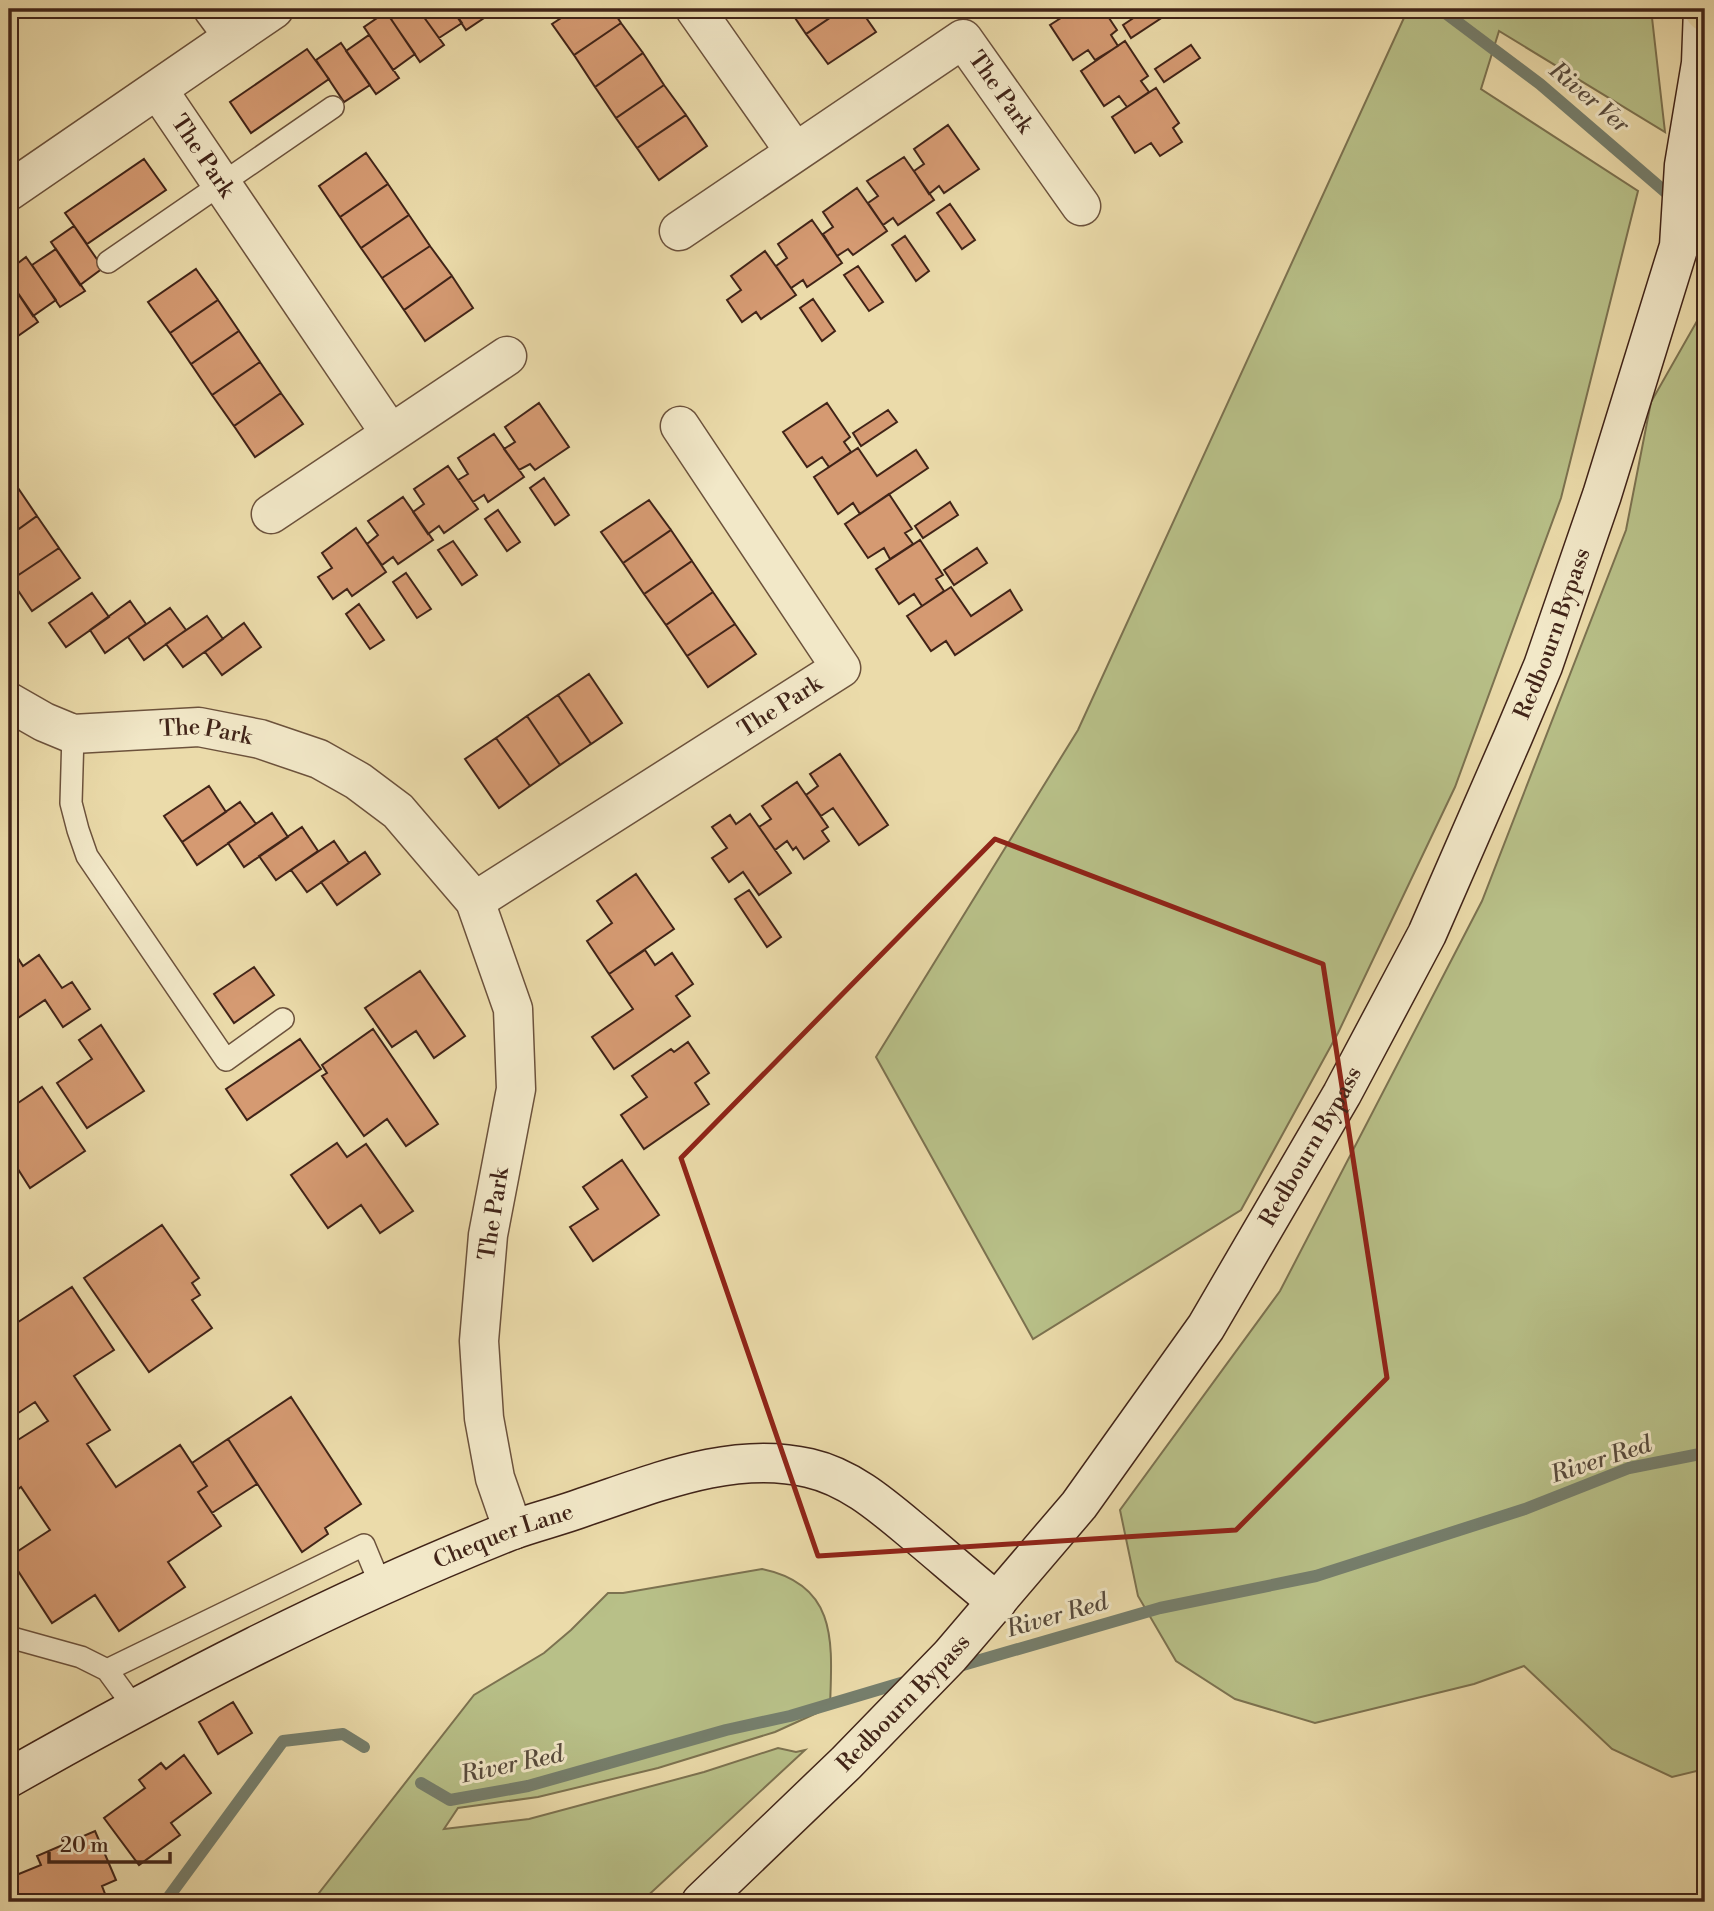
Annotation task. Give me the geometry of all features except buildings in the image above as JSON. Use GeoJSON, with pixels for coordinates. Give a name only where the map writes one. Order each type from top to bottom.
{"type":"FeatureCollection","features":[{"type":"Feature","properties":{"kind":"street","name":"The Park"},"geometry":{"type":"LineString","coordinates":[[9,191],[158,90],[223,23],[274,9]]}},
{"type":"Feature","properties":{"kind":"street"},"geometry":{"type":"LineString","coordinates":[[695,9],[795,152]]}},
{"type":"Feature","properties":{"kind":"street","name":"Redbourn Bypass"},"geometry":{"type":"LineString","coordinates":[[701,1902],[950,1656],[1079,1505],[1206,1327],[1342,1094],[1427,934],[1543,666],[1602,495],[1679,246],[1684,165],[1701,63],[1704,10]]}},
{"type":"Feature","properties":{"kind":"street","name":"The Park"},"geometry":{"type":"LineString","coordinates":[[679,231],[963,39],[1081,206]]}},
{"type":"Feature","properties":{"kind":"street","name":"The Park"},"geometry":{"type":"LineString","coordinates":[[158,90],[390,433]]}},
{"type":"Feature","properties":{"kind":"street","name":"Redbourn Bypass"},"geometry":{"type":"LineString","coordinates":[[1679,246],[1705,217]]}},
{"type":"Feature","properties":{"kind":"street"},"geometry":{"type":"LineString","coordinates":[[271,513],[507,356]]}},
{"type":"Feature","properties":{"kind":"street","name":"The Park"},"geometry":{"type":"LineString","coordinates":[[475,901],[841,668],[680,426]]}},
{"type":"Feature","properties":{"kind":"street","name":"The Park"},"geometry":{"type":"LineString","coordinates":[[9,702],[44,722],[73,734],[199,727],[260,739],[319,759],[358,781],[398,811],[475,901],[513,1009],[516,1089],[488,1235],[479,1341],[484,1418],[495,1478],[513,1530]]}},
{"type":"Feature","properties":{"kind":"street","name":"Chequer Lane"},"geometry":{"type":"LineString","coordinates":[[9,1778],[134,1707],[382,1586],[513,1530],[671,1477],[738,1463],[780,1461],[813,1468],[850,1484],[883,1506],[997,1602]]}},
{"type":"Feature","properties":{"kind":"lane"},"geometry":{"type":"LineString","coordinates":[[108,262],[333,107]]}},
{"type":"Feature","properties":{"kind":"lane"},"geometry":{"type":"LineString","coordinates":[[73,734],[71,803],[88,856],[226,1060],[283,1019]]}},
{"type":"Feature","properties":{"kind":"lane"},"geometry":{"type":"LineString","coordinates":[[107,1670],[364,1545],[382,1586]]}},
{"type":"Feature","properties":{"kind":"lane"},"geometry":{"type":"LineString","coordinates":[[9,1637],[81,1657],[107,1670],[134,1707]]}},
{"type":"Feature","properties":{"kind":"highlighted area"},"geometry":{"type":"Polygon","coordinates":[[[995,839],[1323,964],[1387,1378],[1236,1530],[818,1556],[681,1158],[995,839]]]}},
{"type":"Feature","properties":{"kind":"green space"},"geometry":{"type":"Polygon","coordinates":[[[1408,9],[1651,9],[1665,132],[1499,31],[1481,89],[1638,191],[1561,498],[1455,787],[1338,1033],[1241,1210],[1033,1339],[876,1057],[1078,730],[1408,9]]]}},
{"type":"Feature","properties":{"kind":"green space"},"geometry":{"type":"Polygon","coordinates":[[[1705,307],[1705,1769],[1672,1777],[1612,1749],[1524,1666],[1474,1684],[1315,1723],[1235,1699],[1176,1661],[1138,1596],[1120,1510],[1280,1291],[1482,901],[1626,530],[1651,402],[1705,307]]]}},
{"type":"Feature","properties":{"kind":"green space"},"geometry":{"type":"Polygon","coordinates":[[[762,1569],[787,1577],[805,1588],[818,1603],[826,1620],[830,1640],[830,1707],[775,1732],[658,1768],[538,1797],[458,1808],[444,1829],[529,1819],[704,1772],[778,1748],[796,1752],[805,1750],[641,1902],[312,1902],[474,1695],[544,1653],[608,1593],[623,1593],[762,1569]]]}},
{"type":"Feature","properties":{"kind":"waterway","name":"River Ver"},"geometry":{"type":"LineString","coordinates":[[1440,9],[1540,84],[1705,226]]}},
{"type":"Feature","properties":{"kind":"waterway","name":"River Red"},"geometry":{"type":"LineString","coordinates":[[956,1667],[1160,1608],[1316,1576],[1525,1509],[1629,1468],[1705,1453]]}},
{"type":"Feature","properties":{"kind":"waterway","name":"River Red"},"geometry":{"type":"LineString","coordinates":[[421,1783],[450,1800],[528,1786],[726,1730],[790,1716],[911,1680]]}},
{"type":"Feature","properties":{"kind":"waterway","name":"River Red"},"geometry":{"type":"LineString","coordinates":[[165,1902],[283,1741],[343,1734],[364,1747]]}}]}
